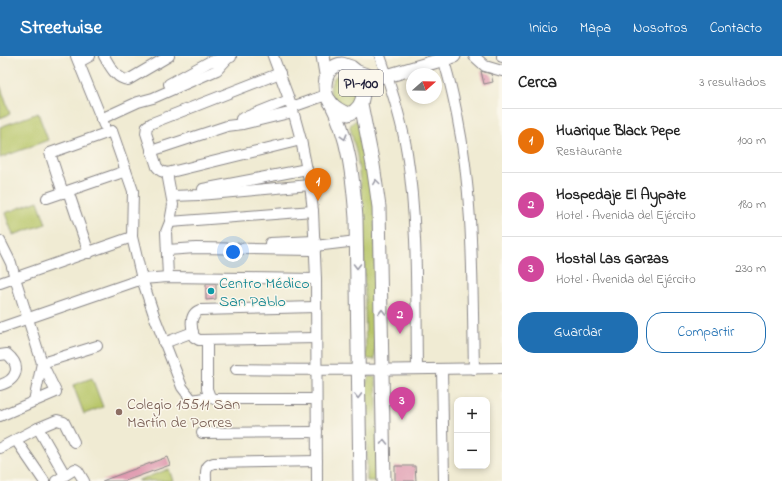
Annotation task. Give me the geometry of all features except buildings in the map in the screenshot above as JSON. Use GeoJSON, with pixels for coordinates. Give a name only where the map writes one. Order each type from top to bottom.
{"type":"FeatureCollection","features":[{"type":"Feature","properties":{"kind":"main road","name":"PI-100"},"geometry":{"type":"LineString","coordinates":[[323,56],[326,74],[325,88],[328,98],[337,110],[348,114],[353,112],[373,86],[387,76]]}},
{"type":"Feature","properties":{"kind":"main road","name":"PI-100"},"geometry":{"type":"LineString","coordinates":[[345,56],[353,70],[358,75],[362,86],[362,101]]}},
{"type":"Feature","properties":{"kind":"main road","name":"PI-100"},"geometry":{"type":"LineString","coordinates":[[326,74],[335,65],[342,64],[372,77],[387,76],[447,57]]}},
{"type":"Feature","properties":{"kind":"main road"},"geometry":{"type":"LineString","coordinates":[[328,98],[338,117],[350,161],[358,241],[360,481]]}},
{"type":"Feature","properties":{"kind":"main road"},"geometry":{"type":"LineString","coordinates":[[362,101],[374,165],[379,207],[384,481]]}},
{"type":"Feature","properties":{"kind":"street"},"geometry":{"type":"LineString","coordinates":[[90,56],[78,59],[107,133]]}},
{"type":"Feature","properties":{"kind":"street"},"geometry":{"type":"LineString","coordinates":[[104,56],[118,77],[123,80],[128,80],[169,56]]}},
{"type":"Feature","properties":{"kind":"street"},"geometry":{"type":"LineString","coordinates":[[273,56],[292,106],[301,140],[310,185],[313,211],[316,279],[317,481]]}},
{"type":"Feature","properties":{"kind":"street"},"geometry":{"type":"LineString","coordinates":[[380,56],[399,115],[407,152],[412,196],[415,246],[417,369]]}},
{"type":"Feature","properties":{"kind":"street"},"geometry":{"type":"LineString","coordinates":[[474,56],[485,66],[502,71]]}},
{"type":"Feature","properties":{"kind":"street"},"geometry":{"type":"LineString","coordinates":[[101,119],[138,102],[153,98],[217,70],[230,57]]}},
{"type":"Feature","properties":{"kind":"street"},"geometry":{"type":"LineString","coordinates":[[447,57],[469,190],[474,368]]}},
{"type":"Feature","properties":{"kind":"street"},"geometry":{"type":"LineString","coordinates":[[280,73],[152,123],[148,126],[146,132],[151,151],[157,167],[161,171],[167,173],[301,140]]}},
{"type":"Feature","properties":{"kind":"street"},"geometry":{"type":"LineString","coordinates":[[151,151],[227,126],[243,124],[292,106],[328,98]]}},
{"type":"Feature","properties":{"kind":"street"},"geometry":{"type":"LineString","coordinates":[[89,253],[50,153],[112,131],[132,191],[132,237],[142,279],[164,343],[182,387],[192,400],[210,397],[214,399],[316,400]]}},
{"type":"Feature","properties":{"kind":"street"},"geometry":{"type":"LineString","coordinates":[[172,196],[307,169]]}},
{"type":"Feature","properties":{"kind":"street"},"geometry":{"type":"LineString","coordinates":[[47,198],[126,171]]}},
{"type":"Feature","properties":{"kind":"street"},"geometry":{"type":"LineString","coordinates":[[167,173],[172,196],[172,212],[166,232],[168,277]]}},
{"type":"Feature","properties":{"kind":"street"},"geometry":{"type":"LineString","coordinates":[[172,196],[310,185]]}},
{"type":"Feature","properties":{"kind":"street"},"geometry":{"type":"LineString","coordinates":[[170,222],[313,211]]}},
{"type":"Feature","properties":{"kind":"street"},"geometry":{"type":"LineString","coordinates":[[0,283],[132,237]]}},
{"type":"Feature","properties":{"kind":"street"},"geometry":{"type":"LineString","coordinates":[[0,241],[11,263],[42,363],[56,392],[0,416]]}},
{"type":"Feature","properties":{"kind":"street"},"geometry":{"type":"LineString","coordinates":[[167,250],[226,245],[315,246],[358,241]]}},
{"type":"Feature","properties":{"kind":"street"},"geometry":{"type":"LineString","coordinates":[[0,328],[142,279],[168,277],[316,279]]}},
{"type":"Feature","properties":{"kind":"street"},"geometry":{"type":"LineString","coordinates":[[315,307],[200,310],[192,315],[194,337],[199,340],[316,338]]}},
{"type":"Feature","properties":{"kind":"street"},"geometry":{"type":"LineString","coordinates":[[164,343],[193,332]]}},
{"type":"Feature","properties":{"kind":"street"},"geometry":{"type":"LineString","coordinates":[[207,340],[206,389],[210,397]]}},
{"type":"Feature","properties":{"kind":"street"},"geometry":{"type":"LineString","coordinates":[[42,363],[97,346]]}},
{"type":"Feature","properties":{"kind":"street"},"geometry":{"type":"LineString","coordinates":[[0,355],[7,354],[12,359],[16,364],[16,372],[11,381],[0,385]]}},
{"type":"Feature","properties":{"kind":"street"},"geometry":{"type":"LineString","coordinates":[[34,402],[42,363]]}},
{"type":"Feature","properties":{"kind":"street"},"geometry":{"type":"LineString","coordinates":[[236,369],[317,371],[358,369],[502,368]]}},
{"type":"Feature","properties":{"kind":"street"},"geometry":{"type":"LineString","coordinates":[[442,369],[444,481]]}},
{"type":"Feature","properties":{"kind":"street"},"geometry":{"type":"LineString","coordinates":[[0,448],[53,421],[61,421],[66,425],[74,442]]}},
{"type":"Feature","properties":{"kind":"street"},"geometry":{"type":"LineString","coordinates":[[38,428],[65,475]]}},
{"type":"Feature","properties":{"kind":"street"},"geometry":{"type":"LineString","coordinates":[[202,434],[317,432]]}},
{"type":"Feature","properties":{"kind":"street"},"geometry":{"type":"LineString","coordinates":[[16,440],[44,481]]}},
{"type":"Feature","properties":{"kind":"street"},"geometry":{"type":"LineString","coordinates":[[206,481],[206,468],[208,465],[214,463],[317,461]]}},
{"type":"Feature","properties":{"kind":"street"},"geometry":{"type":"LineString","coordinates":[[56,481],[75,469],[84,481]]}},
{"type":"Feature","properties":{"kind":"green space"},"geometry":{"type":"Polygon","coordinates":[[[340,74],[350,77],[356,88],[356,98],[354,103],[347,107],[343,107],[330,94],[331,85],[334,78],[340,74]]]}},
{"type":"Feature","properties":{"kind":"green space"},"geometry":{"type":"Polygon","coordinates":[[[0,85],[10,114],[0,118],[0,85]]]}},
{"type":"Feature","properties":{"kind":"green space"},"geometry":{"type":"Polygon","coordinates":[[[38,113],[48,140],[0,158],[0,127],[38,113]]]}},
{"type":"Feature","properties":{"kind":"green space"},"geometry":{"type":"Polygon","coordinates":[[[356,120],[360,121],[375,205],[375,360],[368,359],[366,356],[363,209],[357,156],[350,127],[356,120]]]}},
{"type":"Feature","properties":{"kind":"green space"},"geometry":{"type":"Polygon","coordinates":[[[38,201],[46,224],[13,235],[5,213],[38,201]]]}},
{"type":"Feature","properties":{"kind":"green space"},"geometry":{"type":"Polygon","coordinates":[[[371,376],[376,378],[381,481],[367,481],[366,385],[368,378],[371,376]]]}},
{"type":"Feature","properties":{"kind":"green space"},"geometry":{"type":"Polygon","coordinates":[[[92,378],[103,407],[84,414],[73,385],[92,378]]]}},
{"type":"Feature","properties":{"kind":"green space"},"geometry":{"type":"Polygon","coordinates":[[[169,469],[173,481],[139,481],[139,480],[169,469]]]}},
{"type":"Feature","properties":{"kind":"place","name":"Huarique Black Pepe"},"geometry":{"type":"Point","coordinates":[318,201]}},
{"type":"Feature","properties":{"kind":"place","name":"Centro Médico San Pablo"},"geometry":{"type":"Point","coordinates":[211,291]}},
{"type":"Feature","properties":{"kind":"place","name":"Hospedaje El Aypate"},"geometry":{"type":"Point","coordinates":[400,334]}},
{"type":"Feature","properties":{"kind":"place","name":"Colegio 15511 San Martín de Porres"},"geometry":{"type":"Point","coordinates":[119,412]}},
{"type":"Feature","properties":{"kind":"place","name":"Hostal Las Garzas"},"geometry":{"type":"Point","coordinates":[402,420]}}]}
